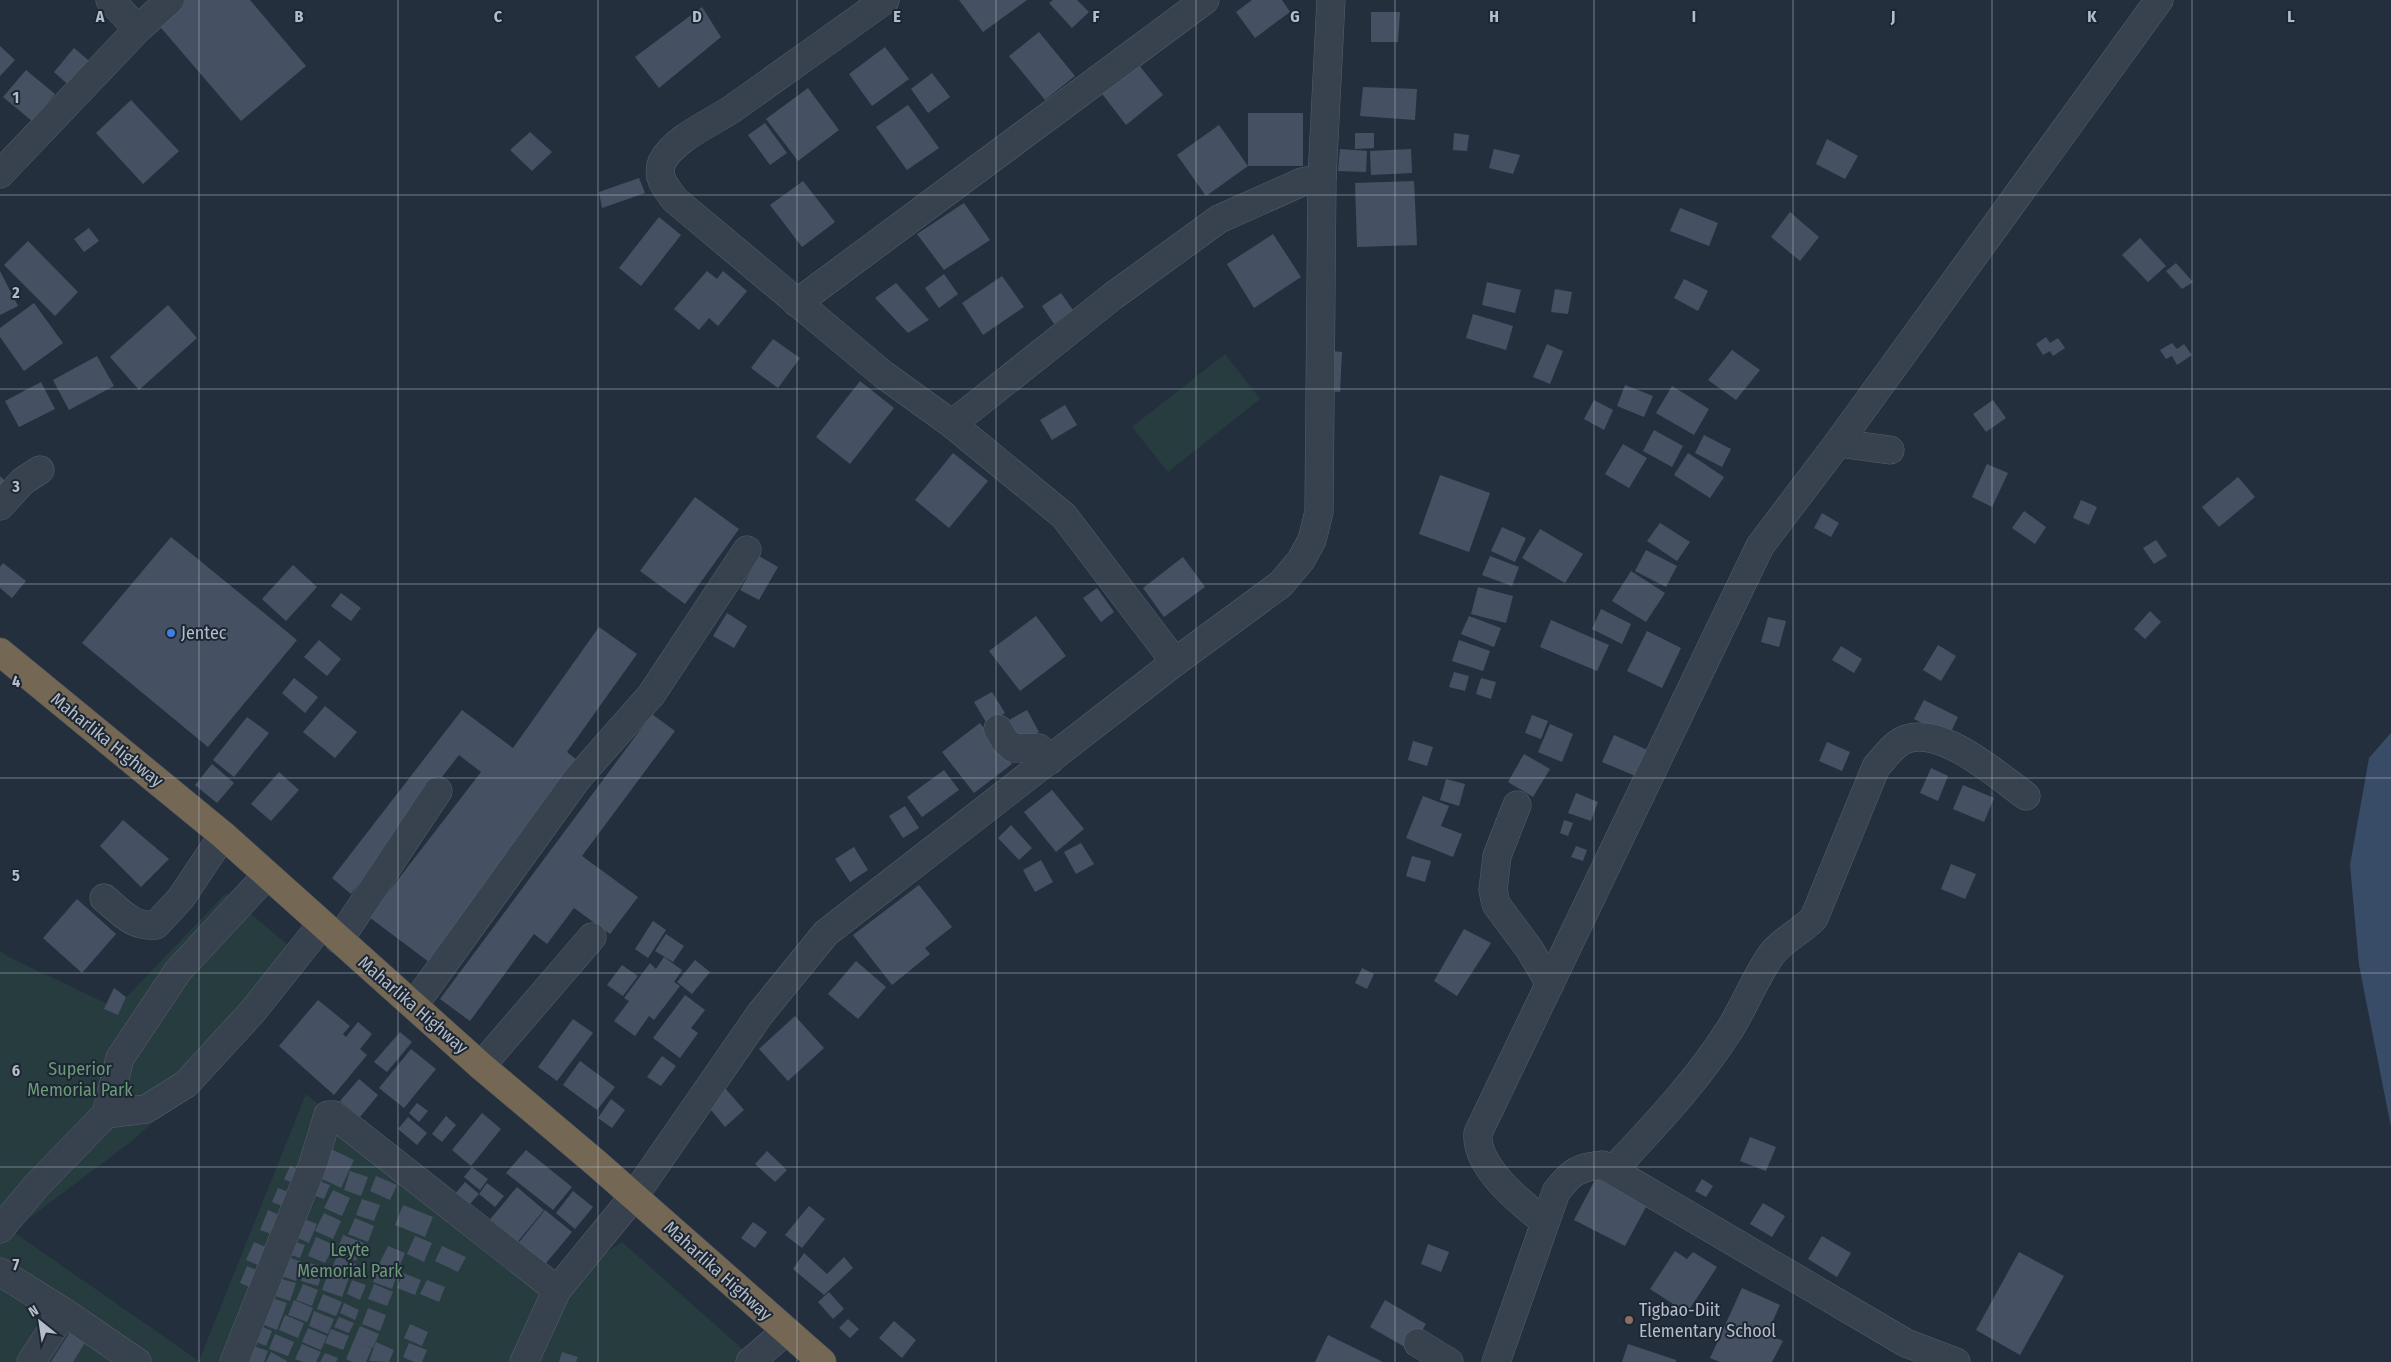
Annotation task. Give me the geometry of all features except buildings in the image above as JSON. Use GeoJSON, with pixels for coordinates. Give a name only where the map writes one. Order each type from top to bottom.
{"type":"FeatureCollection","features":[{"type":"Feature","properties":{"kind":"highway","name":"Maharlika Highway"},"geometry":{"type":"LineString","coordinates":[[0,652],[223,835],[481,1066],[634,1196],[822,1362]]}},
{"type":"Feature","properties":{"kind":"street"},"geometry":{"type":"LineString","coordinates":[[110,0],[138,29]]}},
{"type":"Feature","properties":{"kind":"street"},"geometry":{"type":"LineString","coordinates":[[0,174],[138,29],[170,0]]}},
{"type":"Feature","properties":{"kind":"street"},"geometry":{"type":"LineString","coordinates":[[884,0],[729,111],[676,144],[662,164],[660,176],[663,184],[674,200],[884,375],[952,424],[1064,516],[1175,662]]}},
{"type":"Feature","properties":{"kind":"street"},"geometry":{"type":"LineString","coordinates":[[797,302],[1205,0]]}},
{"type":"Feature","properties":{"kind":"street"},"geometry":{"type":"LineString","coordinates":[[524,1362],[557,1290],[634,1196],[760,1014],[826,933],[1175,662],[1281,584],[1302,560],[1312,540],[1319,512],[1322,178],[1331,0]]}},
{"type":"Feature","properties":{"kind":"street"},"geometry":{"type":"LineString","coordinates":[[1545,1222],[1508,1191],[1492,1170],[1477,1141],[1478,1134],[1760,546],[1838,443],[2158,1]]}},
{"type":"Feature","properties":{"kind":"street"},"geometry":{"type":"LineString","coordinates":[[952,424],[1112,296],[1219,219],[1302,182],[1322,178]]}},
{"type":"Feature","properties":{"kind":"street"},"geometry":{"type":"LineString","coordinates":[[1838,443],[1890,450]]}},
{"type":"Feature","properties":{"kind":"street"},"geometry":{"type":"LineString","coordinates":[[0,506],[23,481],[40,470]]}},
{"type":"Feature","properties":{"kind":"street"},"geometry":{"type":"LineString","coordinates":[[414,1005],[577,779],[651,695],[747,550]]}},
{"type":"Feature","properties":{"kind":"street"},"geometry":{"type":"LineString","coordinates":[[998,729],[1005,741],[1013,748],[1039,748],[1050,760]]}},
{"type":"Feature","properties":{"kind":"street"},"geometry":{"type":"LineString","coordinates":[[1614,1169],[1684,1094],[1731,1028],[1772,954],[1785,941],[1803,930],[1814,918],[1876,767],[1892,750],[1902,741],[1915,736],[1939,740],[1978,761],[2026,796]]}},
{"type":"Feature","properties":{"kind":"street"},"geometry":{"type":"LineString","coordinates":[[106,1114],[146,1108],[186,1084],[253,1011],[330,932],[438,792]]}},
{"type":"Feature","properties":{"kind":"street"},"geometry":{"type":"LineString","coordinates":[[1517,805],[1497,856],[1493,890],[1496,904],[1530,950],[1550,984]]}},
{"type":"Feature","properties":{"kind":"street"},"geometry":{"type":"LineString","coordinates":[[104,898],[136,924],[144,926],[156,925],[182,898],[223,835]]}},
{"type":"Feature","properties":{"kind":"street"},"geometry":{"type":"LineString","coordinates":[[0,1229],[37,1185],[106,1114],[120,1058],[178,971],[267,875]]}},
{"type":"Feature","properties":{"kind":"street"},"geometry":{"type":"LineString","coordinates":[[481,1066],[592,937]]}},
{"type":"Feature","properties":{"kind":"street"},"geometry":{"type":"LineString","coordinates":[[234,1362],[313,1164],[328,1115],[334,1115],[557,1290]]}},
{"type":"Feature","properties":{"kind":"street"},"geometry":{"type":"LineString","coordinates":[[1496,1362],[1556,1192],[1569,1175],[1586,1166],[1603,1165],[1614,1169],[1906,1342],[1956,1362]]}},
{"type":"Feature","properties":{"kind":"street"},"geometry":{"type":"LineString","coordinates":[[0,1272],[64,1312],[104,1353],[137,1362]]}},
{"type":"Feature","properties":{"kind":"street"},"geometry":{"type":"LineString","coordinates":[[31,1362],[64,1312]]}},
{"type":"Feature","properties":{"kind":"street"},"geometry":{"type":"LineString","coordinates":[[750,1362],[786,1331]]}},
{"type":"Feature","properties":{"kind":"street"},"geometry":{"type":"LineString","coordinates":[[1418,1343],[1449,1362]]}},
{"type":"Feature","properties":{"kind":"green space"},"geometry":{"type":"Polygon","coordinates":[[[1225,354],[1260,399],[1168,472],[1132,427],[1225,354]]]}},
{"type":"Feature","properties":{"kind":"green space"},"geometry":{"type":"Polygon","coordinates":[[[226,893],[307,961],[174,1103],[132,1141],[12,1231],[199,1361],[306,1094],[542,1284],[552,1288],[622,1242],[757,1362],[0,1362],[0,951],[116,1008],[226,893]]]}},
{"type":"Feature","properties":{"kind":"water"},"geometry":{"type":"Polygon","coordinates":[[[2391,733],[2391,1127],[2359,965],[2350,865],[2369,758],[2391,733]]]}},
{"type":"Feature","properties":{"kind":"place","name":"Jentec"},"geometry":{"type":"Point","coordinates":[171,633]}},
{"type":"Feature","properties":{"kind":"place","name":"Tigbao-Diit Elementary School"},"geometry":{"type":"Point","coordinates":[1629,1320]}},
{"type":"Feature","properties":{"kind":"park label","name":"Superior Memorial Park"},"geometry":{"type":"Point","coordinates":[80,1079]}},
{"type":"Feature","properties":{"kind":"park label","name":"Leyte Memorial Park"},"geometry":{"type":"Point","coordinates":[350,1260]}}]}
